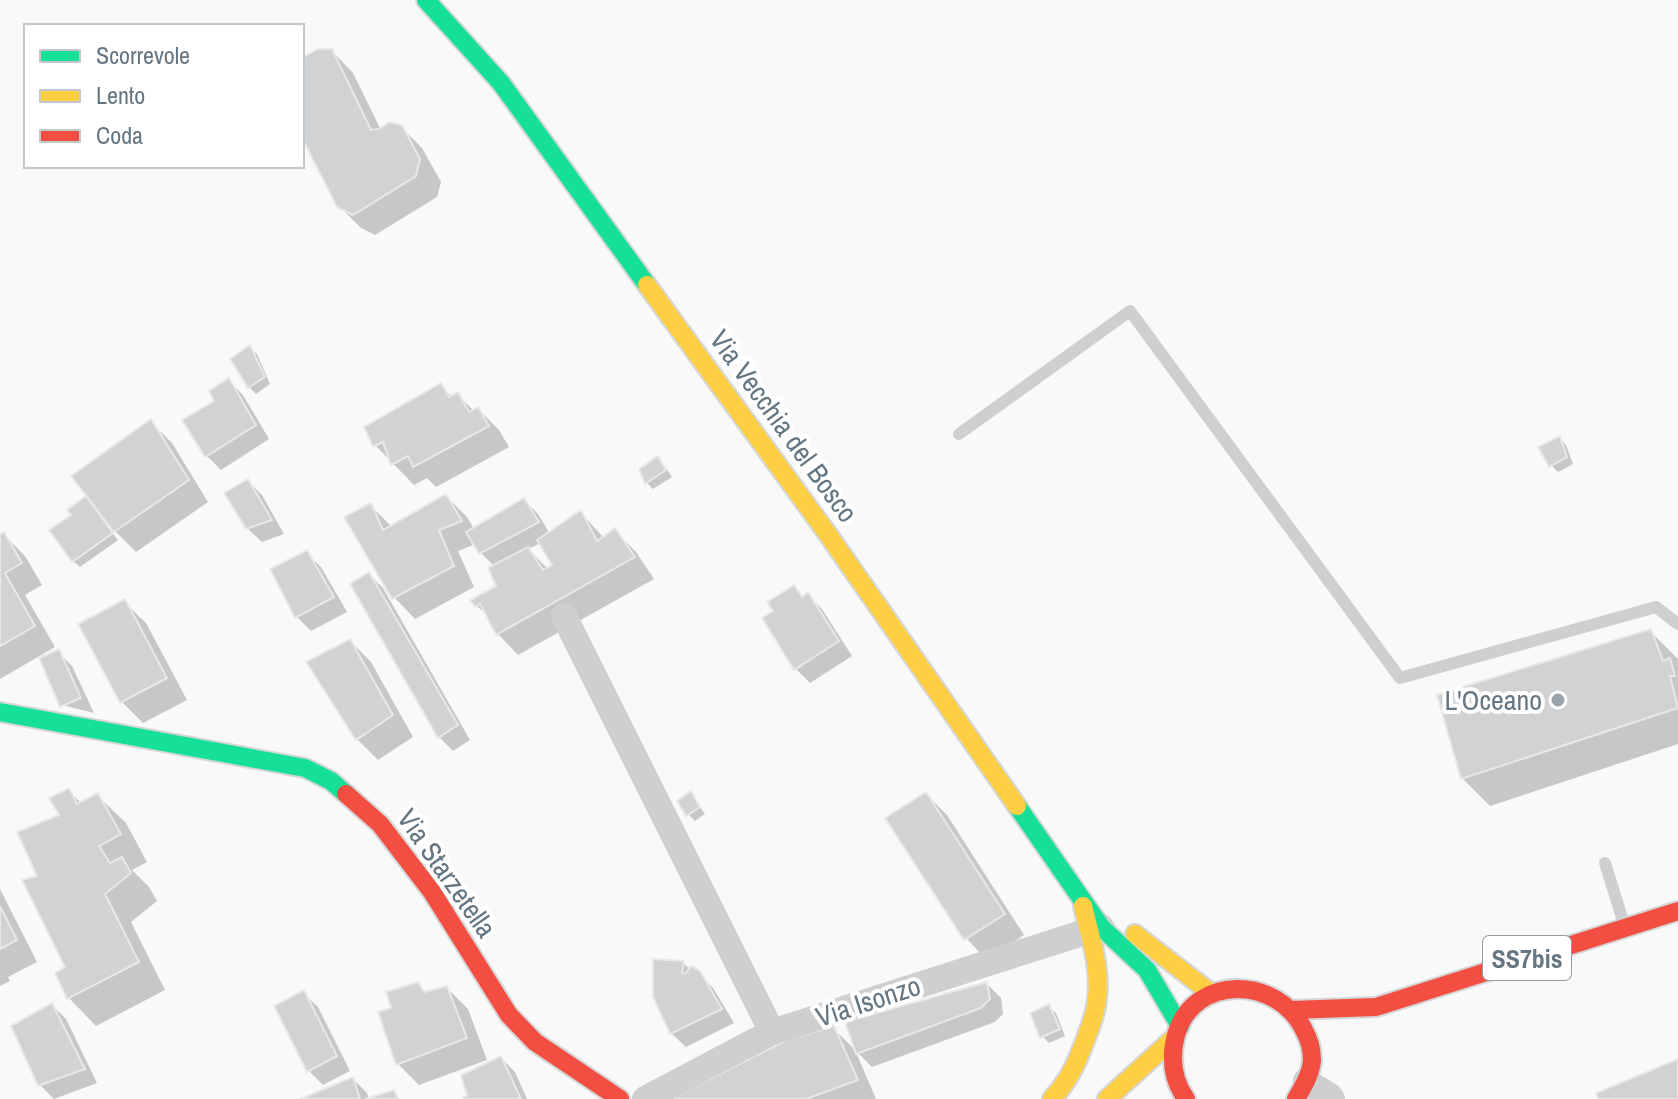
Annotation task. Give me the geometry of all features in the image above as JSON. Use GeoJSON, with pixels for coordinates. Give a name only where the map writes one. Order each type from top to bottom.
{"type":"FeatureCollection","features":[{"type":"Feature","properties":{"kind":"main road","name":"Via Vecchia del Bosco"},"geometry":{"type":"LineString","coordinates":[[426,0],[501,83],[827,533],[1081,897],[1114,917],[1212,994]]}},
{"type":"Feature","properties":{"kind":"main road","name":"Via Starzetella"},"geometry":{"type":"LineString","coordinates":[[0,712],[305,768],[331,781],[380,824],[432,892],[509,1015],[535,1042],[620,1099]]}},
{"type":"Feature","properties":{"kind":"main road"},"geometry":{"type":"LineString","coordinates":[[1052,1099],[1067,1084],[1076,1067],[1096,1008],[1095,929],[1081,897]]}},
{"type":"Feature","properties":{"kind":"main road","name":"SS7bis"},"geometry":{"type":"LineString","coordinates":[[1291,1010],[1376,1007],[1678,911]]}},
{"type":"Feature","properties":{"kind":"main road"},"geometry":{"type":"LineString","coordinates":[[1095,929],[1147,970],[1177,1032],[1171,1058],[1174,1077],[1186,1099]]}},
{"type":"Feature","properties":{"kind":"main road"},"geometry":{"type":"LineString","coordinates":[[1107,1099],[1177,1032],[1194,1006],[1212,994],[1232,988],[1254,989],[1274,996],[1291,1010],[1311,1044],[1305,1081]]}},
{"type":"Feature","properties":{"kind":"main road","name":"SS7bis"},"geometry":{"type":"LineString","coordinates":[[1355,1025],[1376,1007]]}},
{"type":"Feature","properties":{"kind":"main road"},"geometry":{"type":"LineString","coordinates":[[1305,1081],[1333,1043]]}},
{"type":"Feature","properties":{"kind":"street"},"geometry":{"type":"LineString","coordinates":[[564,616],[772,1032]]}},
{"type":"Feature","properties":{"kind":"street","name":"Via Isonzo"},"geometry":{"type":"LineString","coordinates":[[645,1099],[772,1032],[1095,929]]}},
{"type":"Feature","properties":{"kind":"street"},"geometry":{"type":"LineString","coordinates":[[1305,1081],[1332,1099]]}},
{"type":"Feature","properties":{"kind":"lane"},"geometry":{"type":"LineString","coordinates":[[959,434],[1130,311],[1400,678],[1656,607],[1678,624]]}},
{"type":"Feature","properties":{"kind":"lane"},"geometry":{"type":"LineString","coordinates":[[1605,863],[1625,927]]}},
{"type":"Feature","properties":{"kind":"building"},"geometry":{"type":"Polygon","coordinates":[[[318,49],[332,49],[371,130],[389,122],[402,125],[420,159],[416,176],[353,215],[337,207],[304,142],[304,57],[318,49]]]}},
{"type":"Feature","properties":{"kind":"building"},"geometry":{"type":"Polygon","coordinates":[[[250,345],[265,377],[248,388],[230,359],[250,345]]]}},
{"type":"Feature","properties":{"kind":"building"},"geometry":{"type":"Polygon","coordinates":[[[229,378],[256,425],[205,457],[182,420],[214,401],[209,391],[229,378]]]}},
{"type":"Feature","properties":{"kind":"building"},"geometry":{"type":"Polygon","coordinates":[[[441,383],[449,397],[458,392],[469,412],[478,407],[489,426],[413,467],[408,456],[391,465],[383,442],[373,447],[364,427],[441,383]]]}},
{"type":"Feature","properties":{"kind":"building"},"geometry":{"type":"Polygon","coordinates":[[[151,419],[189,480],[114,532],[71,476],[151,419]]]}},
{"type":"Feature","properties":{"kind":"building"},"geometry":{"type":"Polygon","coordinates":[[[1560,436],[1567,457],[1549,467],[1538,447],[1560,436]]]}},
{"type":"Feature","properties":{"kind":"building"},"geometry":{"type":"Polygon","coordinates":[[[658,456],[666,470],[645,484],[639,469],[658,456]]]}},
{"type":"Feature","properties":{"kind":"building"},"geometry":{"type":"Polygon","coordinates":[[[248,479],[272,520],[246,529],[224,493],[248,479]]]}},
{"type":"Feature","properties":{"kind":"building"},"geometry":{"type":"Polygon","coordinates":[[[446,494],[462,521],[439,530],[454,566],[392,599],[344,517],[371,503],[383,530],[446,494]]]}},
{"type":"Feature","properties":{"kind":"building"},"geometry":{"type":"Polygon","coordinates":[[[86,496],[113,533],[72,562],[49,530],[71,515],[67,510],[86,496]]]}},
{"type":"Feature","properties":{"kind":"building"},"geometry":{"type":"Polygon","coordinates":[[[524,498],[539,522],[479,554],[466,532],[524,498]]]}},
{"type":"Feature","properties":{"kind":"building"},"geometry":{"type":"Polygon","coordinates":[[[581,510],[597,541],[615,528],[635,557],[496,635],[480,604],[475,607],[470,600],[496,586],[488,568],[528,547],[543,570],[552,565],[537,540],[581,510]]]}},
{"type":"Feature","properties":{"kind":"building"},"geometry":{"type":"Polygon","coordinates":[[[4,532],[22,563],[5,573],[35,626],[0,646],[0,535],[4,532]]]}},
{"type":"Feature","properties":{"kind":"building"},"geometry":{"type":"Polygon","coordinates":[[[307,550],[334,597],[295,618],[270,569],[307,550]]]}},
{"type":"Feature","properties":{"kind":"building"},"geometry":{"type":"Polygon","coordinates":[[[369,572],[458,725],[438,738],[350,584],[369,572]]]}},
{"type":"Feature","properties":{"kind":"building"},"geometry":{"type":"Polygon","coordinates":[[[794,585],[802,597],[808,592],[839,641],[794,670],[762,618],[773,611],[767,602],[794,585]]]}},
{"type":"Feature","properties":{"kind":"building"},"geometry":{"type":"Polygon","coordinates":[[[125,599],[167,678],[120,703],[78,624],[125,599]]]}},
{"type":"Feature","properties":{"kind":"building","name":"L'Oceano"},"geometry":{"type":"Polygon","coordinates":[[[1651,629],[1663,661],[1670,658],[1675,676],[1670,676],[1678,708],[1461,779],[1437,695],[1651,629]]]}},
{"type":"Feature","properties":{"kind":"building"},"geometry":{"type":"Polygon","coordinates":[[[350,639],[393,715],[356,740],[306,662],[350,639]]]}},
{"type":"Feature","properties":{"kind":"building"},"geometry":{"type":"Polygon","coordinates":[[[59,649],[81,698],[60,707],[39,658],[59,649]]]}},
{"type":"Feature","properties":{"kind":"building"},"geometry":{"type":"Polygon","coordinates":[[[69,788],[77,804],[98,793],[121,834],[99,846],[110,863],[122,857],[131,873],[105,894],[139,962],[67,999],[55,973],[65,967],[22,880],[37,876],[17,832],[59,815],[49,798],[69,788]]]}},
{"type":"Feature","properties":{"kind":"building"},"geometry":{"type":"Polygon","coordinates":[[[691,791],[700,807],[686,816],[677,801],[691,791]]]}},
{"type":"Feature","properties":{"kind":"building"},"geometry":{"type":"Polygon","coordinates":[[[926,792],[1005,914],[964,940],[885,818],[926,792]]]}},
{"type":"Feature","properties":{"kind":"building"},"geometry":{"type":"Polygon","coordinates":[[[0,906],[17,940],[0,949],[0,906]]]}},
{"type":"Feature","properties":{"kind":"building"},"geometry":{"type":"Polygon","coordinates":[[[653,959],[684,961],[682,973],[685,974],[691,966],[700,971],[722,1009],[670,1034],[653,997],[653,959]]]}},
{"type":"Feature","properties":{"kind":"building"},"geometry":{"type":"Polygon","coordinates":[[[418,982],[424,992],[447,986],[467,1038],[396,1065],[378,1012],[391,1008],[386,992],[418,982]]]}},
{"type":"Feature","properties":{"kind":"building"},"geometry":{"type":"Polygon","coordinates":[[[987,982],[990,999],[981,1008],[856,1054],[845,1022],[987,982]]]}},
{"type":"Feature","properties":{"kind":"building"},"geometry":{"type":"Polygon","coordinates":[[[304,990],[337,1056],[307,1072],[274,1006],[304,990]]]}},
{"type":"Feature","properties":{"kind":"building"},"geometry":{"type":"Polygon","coordinates":[[[52,1003],[85,1069],[38,1086],[11,1026],[52,1003]]]}},
{"type":"Feature","properties":{"kind":"building"},"geometry":{"type":"Polygon","coordinates":[[[1049,1004],[1060,1029],[1040,1038],[1030,1013],[1049,1004]]]}},
{"type":"Feature","properties":{"kind":"building"},"geometry":{"type":"Polygon","coordinates":[[[834,1026],[858,1080],[806,1099],[671,1099],[787,1040],[834,1026]]]}},
{"type":"Feature","properties":{"kind":"building"},"geometry":{"type":"Polygon","coordinates":[[[501,1056],[521,1099],[464,1099],[467,1096],[461,1075],[501,1056]]]}},
{"type":"Feature","properties":{"kind":"building"},"geometry":{"type":"Polygon","coordinates":[[[1678,1059],[1678,1099],[1598,1099],[1596,1093],[1678,1059]]]}},
{"type":"Feature","properties":{"kind":"building"},"geometry":{"type":"Polygon","coordinates":[[[353,1077],[360,1099],[300,1099],[353,1077]]]}},
{"type":"Feature","properties":{"kind":"building"},"geometry":{"type":"Polygon","coordinates":[[[394,1090],[398,1099],[365,1099],[394,1090]]]}},
{"type":"Feature","properties":{"kind":"traffic: fast"},"geometry":{"type":"LineString","coordinates":[[426,0],[501,83],[647,285]]}},
{"type":"Feature","properties":{"kind":"traffic: fast"},"geometry":{"type":"LineString","coordinates":[[0,712],[305,768],[331,781],[346,794]]}},
{"type":"Feature","properties":{"kind":"traffic: fast"},"geometry":{"type":"LineString","coordinates":[[1017,806],[1101,927],[1147,970],[1180,1026]]}},
{"type":"Feature","properties":{"kind":"traffic: slow"},"geometry":{"type":"LineString","coordinates":[[647,285],[827,533],[1017,806]]}},
{"type":"Feature","properties":{"kind":"traffic: slow"},"geometry":{"type":"LineString","coordinates":[[1052,1099],[1077,1060],[1096,1004],[1096,963],[1083,906]]}},
{"type":"Feature","properties":{"kind":"traffic: slow"},"geometry":{"type":"LineString","coordinates":[[1135,934],[1212,994]]}},
{"type":"Feature","properties":{"kind":"traffic: slow"},"geometry":{"type":"LineString","coordinates":[[1107,1099],[1174,1038]]}},
{"type":"Feature","properties":{"kind":"traffic: jam"},"geometry":{"type":"LineString","coordinates":[[346,794],[380,824],[432,892],[509,1015],[535,1042],[620,1099]]}},
{"type":"Feature","properties":{"kind":"traffic: jam"},"geometry":{"type":"LineString","coordinates":[[1291,1010],[1376,1007],[1678,911]]}},
{"type":"Feature","properties":{"kind":"traffic: jam"},"geometry":{"type":"LineString","coordinates":[[1186,1099],[1174,1068],[1176,1035],[1186,1015],[1200,1000],[1218,992],[1237,989],[1276,999],[1292,1012],[1304,1030],[1312,1060],[1296,1099]]}},
{"type":"Feature","properties":{"kind":"place","name":"L'Oceano"},"geometry":{"type":"Point","coordinates":[1558,700]}}]}
